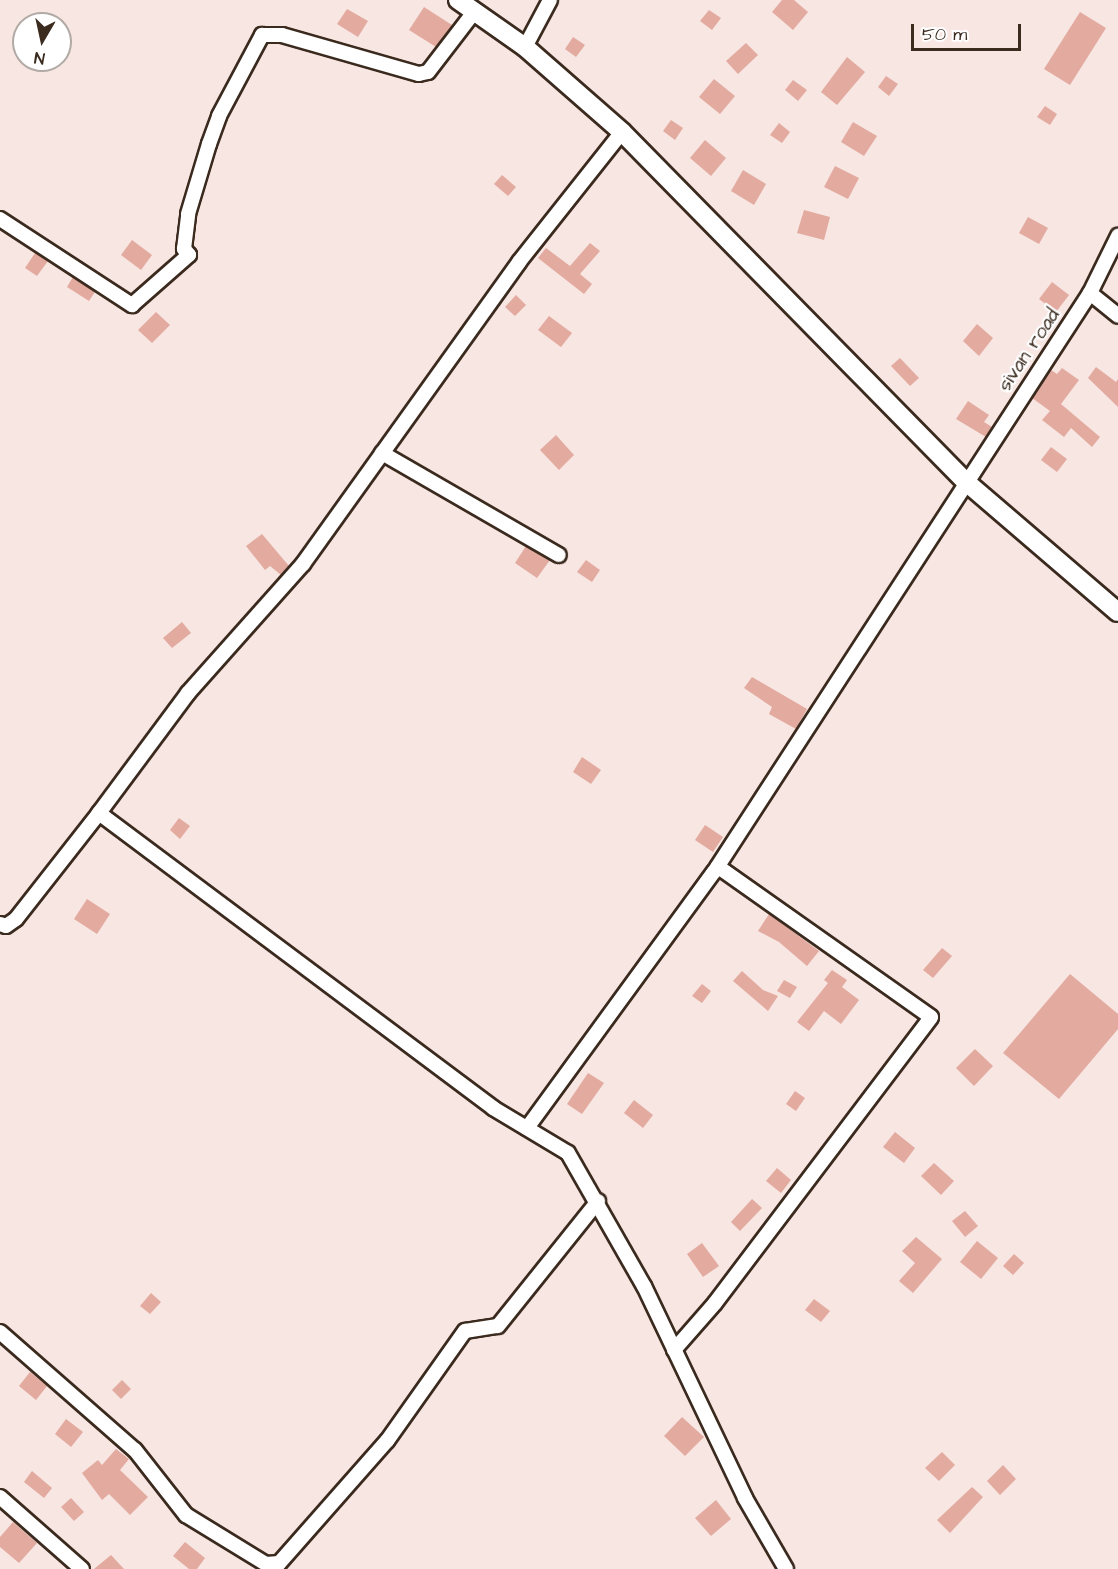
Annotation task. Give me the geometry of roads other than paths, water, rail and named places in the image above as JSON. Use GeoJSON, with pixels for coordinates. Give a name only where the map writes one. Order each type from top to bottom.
{"type":"FeatureCollection","features":[{"type":"Feature","properties":{"kind":"street"},"geometry":{"type":"LineString","coordinates":[[458,0],[525,47],[622,132],[965,481],[1118,612]]}},
{"type":"Feature","properties":{"kind":"street"},"geometry":{"type":"LineString","coordinates":[[525,47],[550,0]]}},
{"type":"Feature","properties":{"kind":"street"},"geometry":{"type":"LineString","coordinates":[[0,219],[132,306],[189,255],[184,249],[188,214],[209,144],[219,116],[262,35],[282,35],[419,75],[428,72],[474,12]]}},
{"type":"Feature","properties":{"kind":"street"},"geometry":{"type":"LineString","coordinates":[[0,924],[6,926],[16,919],[99,813],[188,693],[303,564],[519,262],[622,132]]}},
{"type":"Feature","properties":{"kind":"street","name":"sivan road"},"geometry":{"type":"LineString","coordinates":[[527,1128],[718,867],[965,481],[1090,293],[1118,236]]}},
{"type":"Feature","properties":{"kind":"street"},"geometry":{"type":"LineString","coordinates":[[1090,293],[1118,316]]}},
{"type":"Feature","properties":{"kind":"street"},"geometry":{"type":"LineString","coordinates":[[382,453],[559,555]]}},
{"type":"Feature","properties":{"kind":"street"},"geometry":{"type":"LineString","coordinates":[[99,813],[493,1108],[568,1153],[598,1202],[674,1350],[745,1498],[786,1569]]}},
{"type":"Feature","properties":{"kind":"street"},"geometry":{"type":"LineString","coordinates":[[674,1350],[715,1303],[931,1017],[718,867]]}},
{"type":"Feature","properties":{"kind":"street"},"geometry":{"type":"LineString","coordinates":[[0,1332],[135,1450],[186,1515],[266,1563],[277,1566],[387,1441],[465,1330],[498,1326],[598,1202]]}},
{"type":"Feature","properties":{"kind":"street"},"geometry":{"type":"LineString","coordinates":[[0,1497],[82,1569]]}}]}
